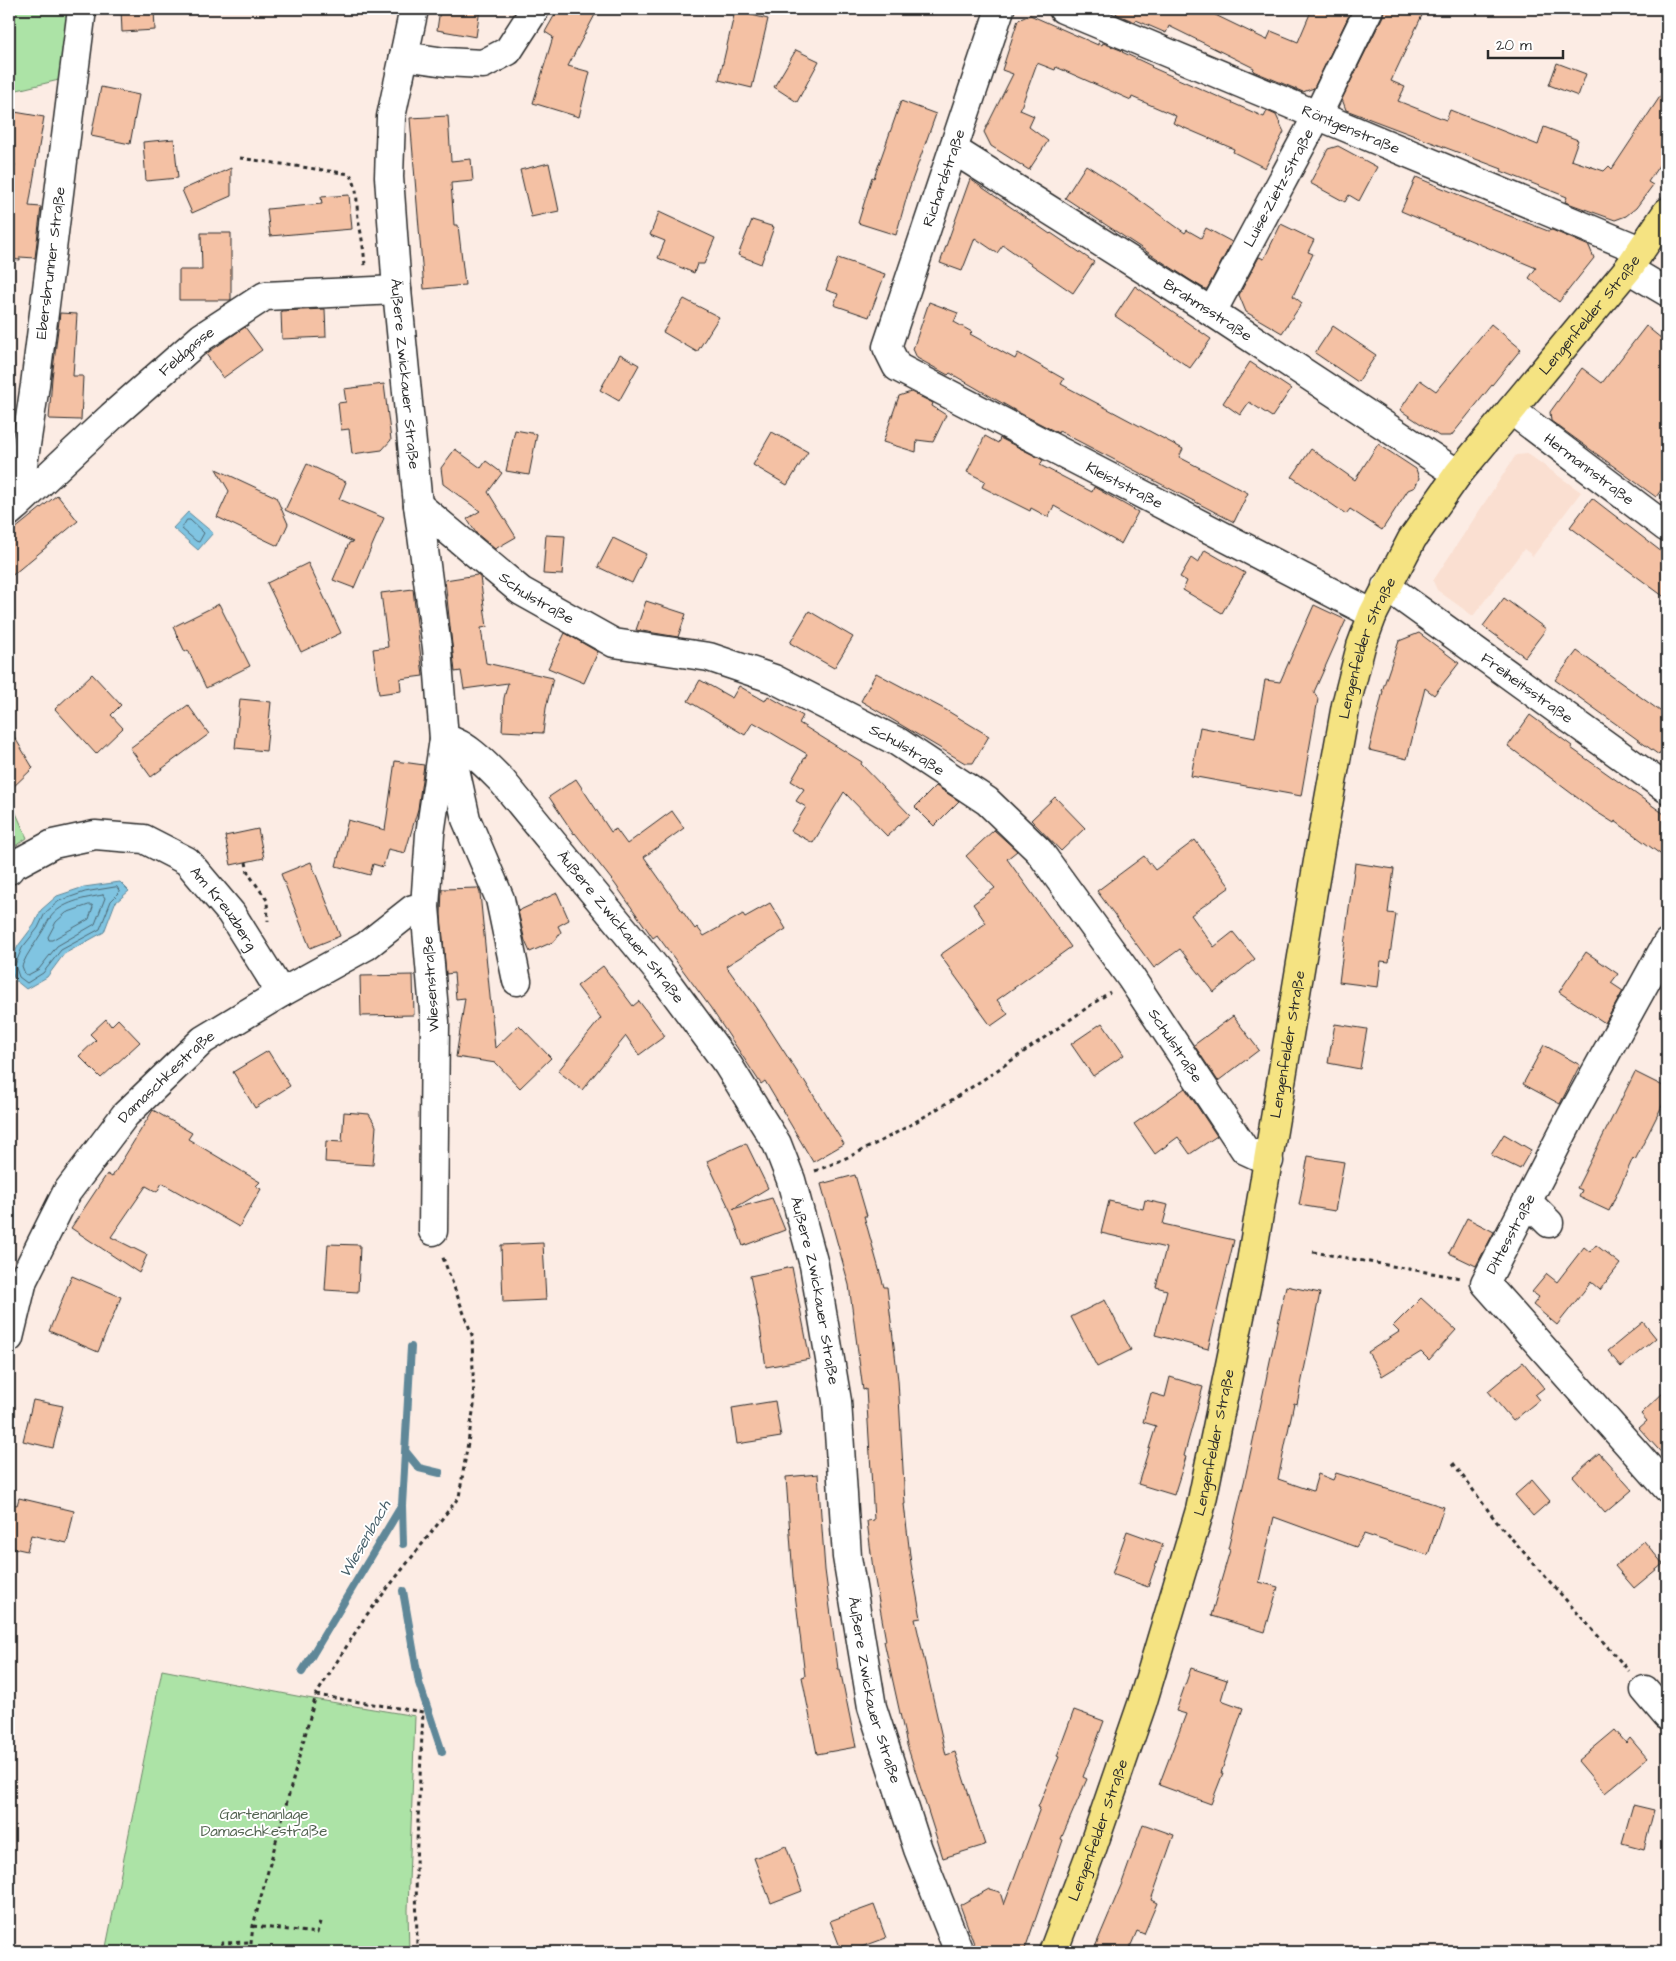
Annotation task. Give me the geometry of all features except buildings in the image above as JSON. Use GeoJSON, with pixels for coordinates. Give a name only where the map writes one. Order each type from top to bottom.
{"type":"FeatureCollection","features":[{"type":"Feature","properties":{"kind":"main road","name":"Lengenfelder Straße"},"geometry":{"type":"LineString","coordinates":[[1053,1952],[1092,1849],[1142,1704],[1200,1510],[1250,1268],[1346,705],[1372,614],[1412,539],[1458,474],[1549,366],[1634,259],[1667,212]]}},
{"type":"Feature","properties":{"kind":"street","name":"Ebersbrunner Straße"},"geometry":{"type":"LineString","coordinates":[[13,509],[36,385],[82,9]]}},
{"type":"Feature","properties":{"kind":"street","name":"Äußere Zwickauer Straße"},"geometry":{"type":"LineString","coordinates":[[414,9],[391,117],[389,177],[397,290],[418,506],[437,648],[444,739],[451,748],[462,804],[470,830],[500,899],[517,980]]}},
{"type":"Feature","properties":{"kind":"street"},"geometry":{"type":"LineString","coordinates":[[404,56],[445,62],[483,64],[508,51],[535,9]]}},
{"type":"Feature","properties":{"kind":"street","name":"Richardstraße"},"geometry":{"type":"LineString","coordinates":[[887,347],[1000,9]]}},
{"type":"Feature","properties":{"kind":"street","name":"Röntgenstraße"},"geometry":{"type":"LineString","coordinates":[[1063,9],[1318,114],[1634,259],[1667,292]]}},
{"type":"Feature","properties":{"kind":"street","name":"Luise-Zietz-Straße"},"geometry":{"type":"LineString","coordinates":[[1212,312],[1318,114],[1369,9]]}},
{"type":"Feature","properties":{"kind":"street","name":"Brahmsstraße"},"geometry":{"type":"LineString","coordinates":[[954,150],[1212,312],[1458,474]]}},
{"type":"Feature","properties":{"kind":"street","name":"Feldgasse"},"geometry":{"type":"LineString","coordinates":[[13,509],[112,416],[202,337],[265,296],[397,290]]}},
{"type":"Feature","properties":{"kind":"street","name":"Kleiststraße"},"geometry":{"type":"LineString","coordinates":[[887,347],[897,367],[1372,614]]}},
{"type":"Feature","properties":{"kind":"street","name":"Hermannstraße"},"geometry":{"type":"LineString","coordinates":[[1511,410],[1667,528]]}},
{"type":"Feature","properties":{"kind":"street","name":"Schulstraße"},"geometry":{"type":"LineString","coordinates":[[418,506],[521,591],[614,643],[709,657],[774,679],[906,747],[987,801],[1038,851],[1131,978],[1246,1150],[1269,1161]]}},
{"type":"Feature","properties":{"kind":"street","name":"Freiheitsstraße"},"geometry":{"type":"LineString","coordinates":[[1386,586],[1667,788]]}},
{"type":"Feature","properties":{"kind":"street","name":"Äußere Zwickauer Straße"},"geometry":{"type":"LineString","coordinates":[[444,739],[452,740],[477,757],[502,781],[663,978],[728,1065],[777,1144],[791,1180],[814,1265],[837,1401],[847,1557],[872,1707],[918,1849],[959,1952]]}},
{"type":"Feature","properties":{"kind":"street","name":"Wiesenstraße"},"geometry":{"type":"LineString","coordinates":[[433,1231],[436,1022],[425,906],[430,834],[444,739]]}},
{"type":"Feature","properties":{"kind":"street","name":"Am Kreuzberg"},"geometry":{"type":"LineString","coordinates":[[9,870],[12,866],[53,844],[95,835],[144,839],[187,861],[231,914],[282,993]]}},
{"type":"Feature","properties":{"kind":"street","name":"Damaschkestraße"},"geometry":{"type":"LineString","coordinates":[[9,1338],[23,1280],[67,1192],[125,1115],[203,1040],[366,946],[413,909],[425,906]]}},
{"type":"Feature","properties":{"kind":"street","name":"Dittesstraße"},"geometry":{"type":"LineString","coordinates":[[1667,943],[1572,1115],[1485,1283],[1667,1488]]}},
{"type":"Feature","properties":{"kind":"street"},"geometry":{"type":"LineString","coordinates":[[1528,1202],[1549,1223]]}},
{"type":"Feature","properties":{"kind":"street"},"geometry":{"type":"LineString","coordinates":[[1645,1690],[1667,1716]]}},
{"type":"Feature","properties":{"kind":"path"},"geometry":{"type":"LineString","coordinates":[[240,158],[350,174],[355,184],[359,224],[362,232],[367,292]]}},
{"type":"Feature","properties":{"kind":"path"},"geometry":{"type":"LineString","coordinates":[[246,862],[248,873],[267,900],[268,924]]}},
{"type":"Feature","properties":{"kind":"path"},"geometry":{"type":"LineString","coordinates":[[791,1180],[842,1160],[949,1102],[1131,978]]}},
{"type":"Feature","properties":{"kind":"path"},"geometry":{"type":"LineString","coordinates":[[250,1952],[253,1926],[316,1695],[366,1617],[459,1497],[474,1406],[472,1335],[433,1231]]}},
{"type":"Feature","properties":{"kind":"path"},"geometry":{"type":"LineString","coordinates":[[1313,1252],[1485,1283]]}},
{"type":"Feature","properties":{"kind":"path"},"geometry":{"type":"LineString","coordinates":[[1454,1463],[1496,1521],[1645,1690]]}},
{"type":"Feature","properties":{"kind":"path"},"geometry":{"type":"LineString","coordinates":[[316,1695],[422,1712],[416,1864],[417,1952]]}},
{"type":"Feature","properties":{"kind":"path"},"geometry":{"type":"LineString","coordinates":[[253,1926],[317,1933],[321,1918]]}},
{"type":"Feature","properties":{"kind":"path"},"geometry":{"type":"LineString","coordinates":[[218,1952],[222,1943],[250,1942]]}},
{"type":"Feature","properties":{"kind":"shaded area"},"geometry":{"type":"Polygon","coordinates":[[[1528,454],[1581,492],[1533,556],[1524,549],[1473,616],[1437,590],[1433,581],[1516,455],[1528,454]]]}},
{"type":"Feature","properties":{"kind":"green space"},"geometry":{"type":"Polygon","coordinates":[[[9,9],[73,9],[63,79],[9,92],[9,9]]]}},
{"type":"Feature","properties":{"kind":"green space"},"geometry":{"type":"Polygon","coordinates":[[[9,801],[27,838],[9,850],[9,801]]]}},
{"type":"Feature","properties":{"kind":"green space","name":"Gartenanlage Damaschkestraße"},"geometry":{"type":"Polygon","coordinates":[[[162,1670],[307,1698],[415,1716],[408,1910],[409,1952],[105,1952],[162,1670]]]}},
{"type":"Feature","properties":{"kind":"water"},"geometry":{"type":"Polygon","coordinates":[[[188,512],[213,533],[198,550],[173,528],[188,512]]]}},
{"type":"Feature","properties":{"kind":"water"},"geometry":{"type":"Polygon","coordinates":[[[120,882],[129,891],[115,903],[104,932],[64,954],[47,977],[26,989],[15,980],[9,965],[18,946],[34,925],[41,910],[57,896],[84,887],[120,882]]]}},
{"type":"Feature","properties":{"kind":"waterway","name":"Wiesenbach"},"geometry":{"type":"LineString","coordinates":[[302,1672],[402,1505],[411,1347]]}},
{"type":"Feature","properties":{"kind":"waterway"},"geometry":{"type":"LineString","coordinates":[[406,1452],[419,1468],[440,1473]]}},
{"type":"Feature","properties":{"kind":"waterway"},"geometry":{"type":"LineString","coordinates":[[402,1506],[403,1544]]}},
{"type":"Feature","properties":{"kind":"waterway"},"geometry":{"type":"LineString","coordinates":[[403,1591],[419,1683],[442,1752]]}}]}
